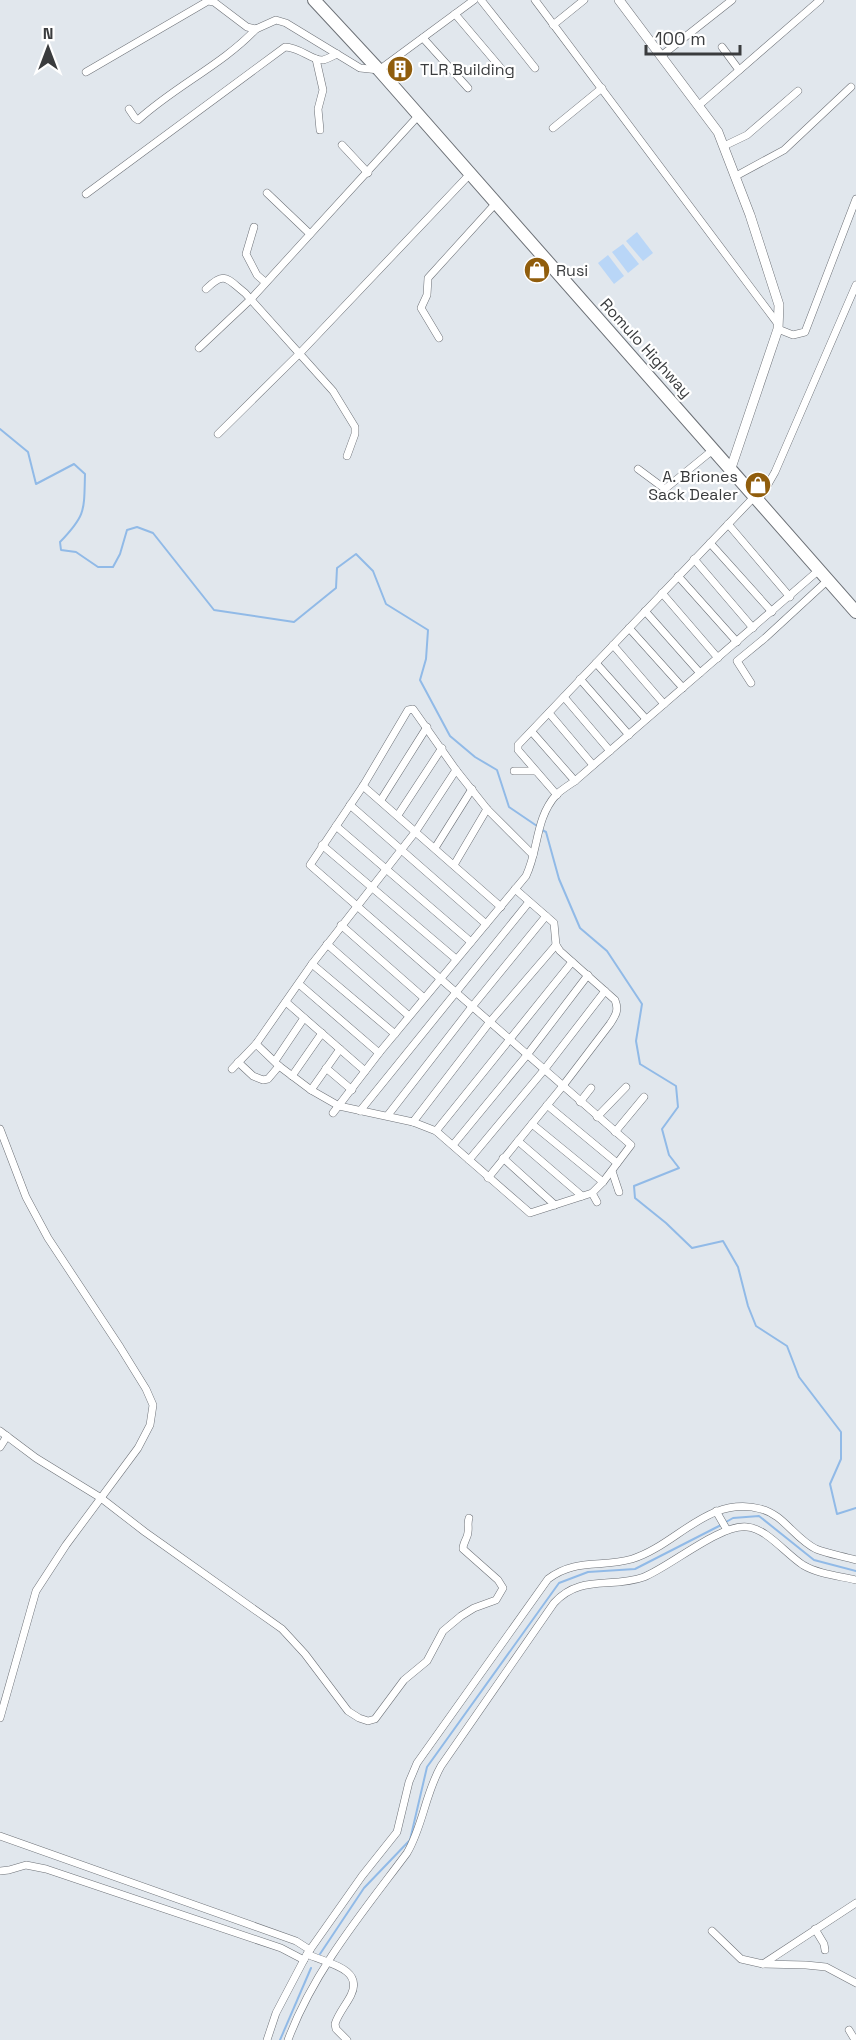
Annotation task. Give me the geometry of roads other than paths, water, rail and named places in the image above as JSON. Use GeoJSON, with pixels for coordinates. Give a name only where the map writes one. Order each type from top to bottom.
{"type":"FeatureCollection","features":[{"type":"Feature","properties":{"kind":"highway","name":"Romulo Highway"},"geometry":{"type":"LineString","coordinates":[[314,0],[380,70],[824,575],[854,606]]}},
{"type":"Feature","properties":{"kind":"street"},"geometry":{"type":"LineString","coordinates":[[129,109],[138,120],[223,57],[256,29],[276,20],[286,23],[360,68],[380,70],[474,0]]}},
{"type":"Feature","properties":{"kind":"street"},"geometry":{"type":"LineString","coordinates":[[481,0],[535,68]]}},
{"type":"Feature","properties":{"kind":"street"},"geometry":{"type":"LineString","coordinates":[[534,0],[602,88],[778,327],[793,335],[805,332],[856,199]]}},
{"type":"Feature","properties":{"kind":"street"},"geometry":{"type":"LineString","coordinates":[[553,25],[584,0]]}},
{"type":"Feature","properties":{"kind":"street"},"geometry":{"type":"LineString","coordinates":[[619,0],[718,132],[736,176],[779,305],[778,327],[731,468]]}},
{"type":"Feature","properties":{"kind":"street"},"geometry":{"type":"LineString","coordinates":[[661,56],[732,0]]}},
{"type":"Feature","properties":{"kind":"street"},"geometry":{"type":"LineString","coordinates":[[698,106],[820,0]]}},
{"type":"Feature","properties":{"kind":"street"},"geometry":{"type":"LineString","coordinates":[[86,72],[208,1],[214,1],[247,27],[256,29]]}},
{"type":"Feature","properties":{"kind":"street"},"geometry":{"type":"LineString","coordinates":[[455,14],[505,73]]}},
{"type":"Feature","properties":{"kind":"street"},"geometry":{"type":"LineString","coordinates":[[423,38],[468,88]]}},
{"type":"Feature","properties":{"kind":"street"},"geometry":{"type":"LineString","coordinates":[[86,194],[285,47],[294,47],[316,59],[323,60],[337,54]]}},
{"type":"Feature","properties":{"kind":"street"},"geometry":{"type":"LineString","coordinates":[[722,47],[739,70]]}},
{"type":"Feature","properties":{"kind":"street"},"geometry":{"type":"LineString","coordinates":[[316,59],[323,90],[318,109],[320,130]]}},
{"type":"Feature","properties":{"kind":"street"},"geometry":{"type":"LineString","coordinates":[[736,176],[784,150],[852,87]]}},
{"type":"Feature","properties":{"kind":"street"},"geometry":{"type":"LineString","coordinates":[[553,128],[602,88]]}},
{"type":"Feature","properties":{"kind":"street"},"geometry":{"type":"LineString","coordinates":[[724,146],[747,135],[798,91]]}},
{"type":"Feature","properties":{"kind":"street"},"geometry":{"type":"LineString","coordinates":[[199,348],[251,299],[419,115]]}},
{"type":"Feature","properties":{"kind":"street"},"geometry":{"type":"LineString","coordinates":[[342,145],[368,173]]}},
{"type":"Feature","properties":{"kind":"street"},"geometry":{"type":"LineString","coordinates":[[218,434],[300,353],[470,174]]}},
{"type":"Feature","properties":{"kind":"street"},"geometry":{"type":"LineString","coordinates":[[267,193],[310,234]]}},
{"type":"Feature","properties":{"kind":"street"},"geometry":{"type":"LineString","coordinates":[[439,338],[422,308],[428,279],[496,203]]}},
{"type":"Feature","properties":{"kind":"street"},"geometry":{"type":"LineString","coordinates":[[254,227],[246,254],[257,275],[265,282]]}},
{"type":"Feature","properties":{"kind":"street"},"geometry":{"type":"LineString","coordinates":[[206,289],[220,277],[228,279],[251,299],[333,391],[355,427],[355,434],[347,456]]}},
{"type":"Feature","properties":{"kind":"street"},"geometry":{"type":"LineString","coordinates":[[557,795],[535,771],[518,747],[694,559],[757,498],[775,472],[856,285]]}},
{"type":"Feature","properties":{"kind":"street"},"geometry":{"type":"LineString","coordinates":[[638,469],[665,489],[714,449]]}},
{"type":"Feature","properties":{"kind":"street"},"geometry":{"type":"LineString","coordinates":[[728,524],[790,597]]}},
{"type":"Feature","properties":{"kind":"street"},"geometry":{"type":"LineString","coordinates":[[710,543],[772,612]]}},
{"type":"Feature","properties":{"kind":"street"},"geometry":{"type":"LineString","coordinates":[[694,559],[753,628]]}},
{"type":"Feature","properties":{"kind":"street"},"geometry":{"type":"LineString","coordinates":[[333,1113],[409,1016],[526,876],[543,816],[557,795],[790,597],[824,575]]}},
{"type":"Feature","properties":{"kind":"street"},"geometry":{"type":"LineString","coordinates":[[751,683],[737,661],[765,638],[824,575]]}},
{"type":"Feature","properties":{"kind":"street"},"geometry":{"type":"LineString","coordinates":[[678,576],[737,642]]}},
{"type":"Feature","properties":{"kind":"street"},"geometry":{"type":"LineString","coordinates":[[662,593],[718,658]]}},
{"type":"Feature","properties":{"kind":"street"},"geometry":{"type":"LineString","coordinates":[[645,611],[700,673]]}},
{"type":"Feature","properties":{"kind":"street"},"geometry":{"type":"LineString","coordinates":[[629,628],[683,688]]}},
{"type":"Feature","properties":{"kind":"street"},"geometry":{"type":"LineString","coordinates":[[613,645],[664,704]]}},
{"type":"Feature","properties":{"kind":"street"},"geometry":{"type":"LineString","coordinates":[[596,663],[646,719]]}},
{"type":"Feature","properties":{"kind":"street"},"geometry":{"type":"LineString","coordinates":[[580,679],[628,735]]}},
{"type":"Feature","properties":{"kind":"street"},"geometry":{"type":"LineString","coordinates":[[564,697],[610,751]]}},
{"type":"Feature","properties":{"kind":"street"},"geometry":{"type":"LineString","coordinates":[[256,1044],[292,1076],[339,1106],[388,1115],[436,1131],[530,1213],[592,1193],[631,1145],[311,868],[310,863],[363,786],[408,710],[413,708],[456,770],[487,809],[532,855]]}},
{"type":"Feature","properties":{"kind":"street"},"geometry":{"type":"LineString","coordinates":[[549,713],[593,765]]}},
{"type":"Feature","properties":{"kind":"street"},"geometry":{"type":"LineString","coordinates":[[381,800],[427,727]]}},
{"type":"Feature","properties":{"kind":"street"},"geometry":{"type":"LineString","coordinates":[[532,732],[576,781]]}},
{"type":"Feature","properties":{"kind":"street"},"geometry":{"type":"LineString","coordinates":[[398,815],[442,748]]}},
{"type":"Feature","properties":{"kind":"street"},"geometry":{"type":"LineString","coordinates":[[232,1069],[256,1044],[341,925],[416,831],[456,770]]}},
{"type":"Feature","properties":{"kind":"street"},"geometry":{"type":"LineString","coordinates":[[514,771],[535,771]]}},
{"type":"Feature","properties":{"kind":"street"},"geometry":{"type":"LineString","coordinates":[[363,786],[501,907]]}},
{"type":"Feature","properties":{"kind":"street"},"geometry":{"type":"LineString","coordinates":[[435,848],[472,789]]}},
{"type":"Feature","properties":{"kind":"street"},"geometry":{"type":"LineString","coordinates":[[350,805],[486,924]]}},
{"type":"Feature","properties":{"kind":"street"},"geometry":{"type":"LineString","coordinates":[[454,865],[487,809]]}},
{"type":"Feature","properties":{"kind":"street"},"geometry":{"type":"LineString","coordinates":[[336,826],[471,942]]}},
{"type":"Feature","properties":{"kind":"street"},"geometry":{"type":"LineString","coordinates":[[322,846],[456,959]]}},
{"type":"Feature","properties":{"kind":"street"},"geometry":{"type":"LineString","coordinates":[[488,1178],[562,1087],[616,1014],[617,1006],[615,1000],[556,945],[554,923],[515,889]]}},
{"type":"Feature","properties":{"kind":"street"},"geometry":{"type":"LineString","coordinates":[[360,1111],[530,902]]}},
{"type":"Feature","properties":{"kind":"street"},"geometry":{"type":"LineString","coordinates":[[388,1115],[546,916]]}},
{"type":"Feature","properties":{"kind":"street"},"geometry":{"type":"LineString","coordinates":[[341,925],[424,998]]}},
{"type":"Feature","properties":{"kind":"street"},"geometry":{"type":"LineString","coordinates":[[327,944],[409,1016]]}},
{"type":"Feature","properties":{"kind":"street"},"geometry":{"type":"LineString","coordinates":[[413,1122],[489,1023],[556,945]]}},
{"type":"Feature","properties":{"kind":"street"},"geometry":{"type":"LineString","coordinates":[[436,1131],[572,962]]}},
{"type":"Feature","properties":{"kind":"street"},"geometry":{"type":"LineString","coordinates":[[312,964],[395,1034]]}},
{"type":"Feature","properties":{"kind":"street"},"geometry":{"type":"LineString","coordinates":[[453,1145],[527,1056],[588,975]]}},
{"type":"Feature","properties":{"kind":"street"},"geometry":{"type":"LineString","coordinates":[[299,984],[379,1053]]}},
{"type":"Feature","properties":{"kind":"street"},"geometry":{"type":"LineString","coordinates":[[469,1160],[544,1070],[605,991]]}},
{"type":"Feature","properties":{"kind":"street"},"geometry":{"type":"LineString","coordinates":[[286,1002],[365,1071]]}},
{"type":"Feature","properties":{"kind":"street"},"geometry":{"type":"LineString","coordinates":[[238,1062],[253,1076],[263,1080],[268,1079],[304,1018]]}},
{"type":"Feature","properties":{"kind":"street"},"geometry":{"type":"LineString","coordinates":[[292,1076],[322,1034]]}},
{"type":"Feature","properties":{"kind":"street"},"geometry":{"type":"LineString","coordinates":[[311,1090],[340,1049]]}},
{"type":"Feature","properties":{"kind":"street"},"geometry":{"type":"LineString","coordinates":[[326,1068],[352,1090]]}},
{"type":"Feature","properties":{"kind":"street"},"geometry":{"type":"LineString","coordinates":[[597,1117],[626,1087]]}},
{"type":"Feature","properties":{"kind":"street"},"geometry":{"type":"LineString","coordinates":[[580,1102],[591,1088]]}},
{"type":"Feature","properties":{"kind":"street"},"geometry":{"type":"LineString","coordinates":[[615,1132],[644,1097]]}},
{"type":"Feature","properties":{"kind":"street"},"geometry":{"type":"LineString","coordinates":[[547,1105],[617,1163]]}},
{"type":"Feature","properties":{"kind":"street"},"geometry":{"type":"LineString","coordinates":[[532,1124],[603,1182]]}},
{"type":"Feature","properties":{"kind":"street"},"geometry":{"type":"LineString","coordinates":[[0,1129],[26,1197],[48,1238],[120,1347],[151,1400],[152,1413],[145,1438],[57,1558],[36,1591],[0,1718]]}},
{"type":"Feature","properties":{"kind":"street"},"geometry":{"type":"LineString","coordinates":[[518,1141],[582,1196]]}},
{"type":"Feature","properties":{"kind":"street"},"geometry":{"type":"LineString","coordinates":[[503,1158],[555,1205]]}},
{"type":"Feature","properties":{"kind":"street"},"geometry":{"type":"LineString","coordinates":[[612,1171],[619,1192]]}},
{"type":"Feature","properties":{"kind":"street"},"geometry":{"type":"LineString","coordinates":[[592,1193],[597,1202]]}},
{"type":"Feature","properties":{"kind":"street"},"geometry":{"type":"LineString","coordinates":[[0,1431],[36,1458],[101,1498],[282,1629],[305,1654],[348,1711],[369,1721],[375,1719],[411,1672],[427,1661],[443,1631],[461,1616],[474,1608],[492,1602],[501,1593],[503,1588],[498,1580],[463,1549],[468,1532],[468,1518]]}},
{"type":"Feature","properties":{"kind":"street"},"geometry":{"type":"LineString","coordinates":[[0,1447],[7,1436]]}},
{"type":"Feature","properties":{"kind":"street"},"geometry":{"type":"LineString","coordinates":[[267,2040],[276,2013],[307,1955],[362,1876],[395,1836],[409,1782],[417,1763],[548,1579],[569,1566],[632,1558],[733,1506],[763,1509],[776,1516],[816,1549],[856,1560]]}},
{"type":"Feature","properties":{"kind":"street"},"geometry":{"type":"LineString","coordinates":[[717,1513],[726,1528]]}},
{"type":"Feature","properties":{"kind":"street"},"geometry":{"type":"LineString","coordinates":[[288,2040],[327,1962],[407,1853],[418,1831],[432,1784],[441,1767],[560,1597],[576,1586],[620,1583],[646,1576],[726,1528],[746,1526],[755,1528],[804,1566],[856,1580]]}},
{"type":"Feature","properties":{"kind":"street"},"geometry":{"type":"LineString","coordinates":[[0,1836],[296,1941],[307,1955]]}},
{"type":"Feature","properties":{"kind":"street"},"geometry":{"type":"LineString","coordinates":[[0,1871],[26,1865],[46,1869],[327,1962],[352,1976],[354,1980],[355,1985],[351,1995],[335,2025],[347,2040]]}},
{"type":"Feature","properties":{"kind":"street"},"geometry":{"type":"LineString","coordinates":[[763,1964],[856,1903]]}},
{"type":"Feature","properties":{"kind":"street"},"geometry":{"type":"LineString","coordinates":[[815,1929],[825,1950]]}},
{"type":"Feature","properties":{"kind":"street"},"geometry":{"type":"LineString","coordinates":[[712,1931],[741,1959],[763,1964],[826,1967],[856,1983]]}},
{"type":"Feature","properties":{"kind":"street"},"geometry":{"type":"LineString","coordinates":[[849,2030],[855,2040]]}},
{"type":"Feature","properties":{"kind":"waterway"},"geometry":{"type":"LineString","coordinates":[[0,429],[28,452],[36,484],[74,464],[85,474],[82,512],[75,525],[60,542],[61,550],[76,552],[98,567],[113,567],[120,554],[127,530],[137,527],[153,533],[214,610],[294,622],[336,588],[337,568],[356,554],[373,571],[386,604],[428,630],[426,659],[420,680],[450,736],[475,757],[497,770],[509,807],[537,826]]}},
{"type":"Feature","properties":{"kind":"waterway"},"geometry":{"type":"LineString","coordinates":[[542,830],[546,832],[559,879],[580,928],[607,951],[642,1004],[636,1041],[640,1064],[676,1086],[678,1107],[662,1129],[669,1155],[679,1168],[634,1186],[635,1198],[692,1248],[723,1241],[738,1267],[748,1306],[756,1326],[787,1346],[799,1377],[841,1432],[841,1459],[830,1484],[837,1514],[856,1508]]}},
{"type":"Feature","properties":{"kind":"waterway"},"geometry":{"type":"LineString","coordinates":[[726,1522],[733,1518],[759,1516],[814,1560],[856,1571]]}},
{"type":"Feature","properties":{"kind":"waterway"},"geometry":{"type":"LineString","coordinates":[[320,1954],[364,1888],[410,1840],[427,1767],[559,1583],[588,1572],[635,1569],[721,1525]]}},
{"type":"Feature","properties":{"kind":"waterway"},"geometry":{"type":"LineString","coordinates":[[280,2040],[311,1968]]}},
{"type":"Feature","properties":{"kind":"place","name":"TLR Building"},"geometry":{"type":"Point","coordinates":[400,69]}},
{"type":"Feature","properties":{"kind":"place","name":"Rusi"},"geometry":{"type":"Point","coordinates":[537,270]}},
{"type":"Feature","properties":{"kind":"place","name":"A. Briones Sack Dealer"},"geometry":{"type":"Point","coordinates":[758,485]}}]}
